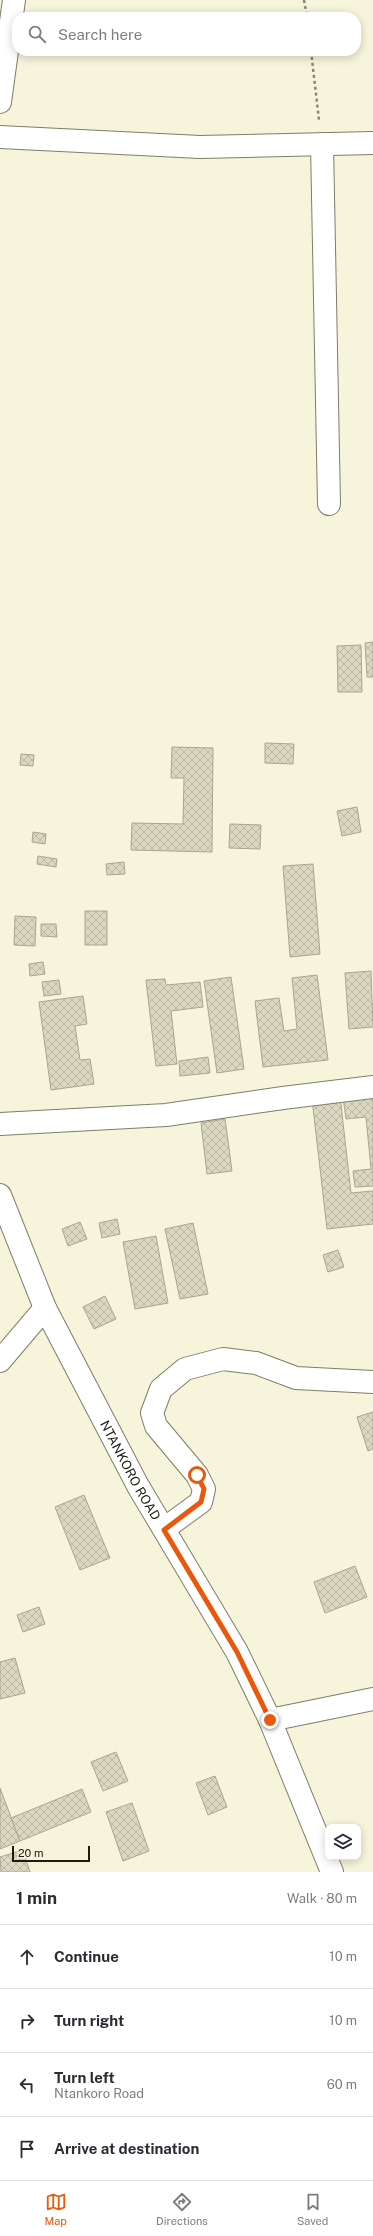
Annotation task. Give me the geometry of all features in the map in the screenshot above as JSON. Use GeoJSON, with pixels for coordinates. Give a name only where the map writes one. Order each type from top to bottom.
{"type":"FeatureCollection","features":[{"type":"Feature","properties":{"kind":"street"},"geometry":{"type":"LineString","coordinates":[[0,102],[8,14]]}},
{"type":"Feature","properties":{"kind":"street"},"geometry":{"type":"LineString","coordinates":[[0,137],[200,147],[373,143]]}},
{"type":"Feature","properties":{"kind":"street"},"geometry":{"type":"LineString","coordinates":[[322,144],[329,504]]}},
{"type":"Feature","properties":{"kind":"street"},"geometry":{"type":"LineString","coordinates":[[0,1124],[166,1115],[373,1087]]}},
{"type":"Feature","properties":{"kind":"street","name":"NTANKORO ROAD"},"geometry":{"type":"LineString","coordinates":[[0,1194],[44,1308],[138,1486],[237,1652],[270,1720],[332,1872]]}},
{"type":"Feature","properties":{"kind":"street"},"geometry":{"type":"LineString","coordinates":[[0,1362],[44,1308]]}},
{"type":"Feature","properties":{"kind":"street"},"geometry":{"type":"LineString","coordinates":[[164,1530],[201,1502],[204,1489],[193,1470],[156,1426],[152,1413],[161,1389],[185,1369],[223,1359],[256,1363],[296,1378],[373,1382]]}},
{"type":"Feature","properties":{"kind":"street"},"geometry":{"type":"LineString","coordinates":[[270,1720],[373,1699]]}},
{"type":"Feature","properties":{"kind":"path"},"geometry":{"type":"LineString","coordinates":[[304,0],[306,12]]}},
{"type":"Feature","properties":{"kind":"path"},"geometry":{"type":"LineString","coordinates":[[312,56],[322,144]]}},
{"type":"Feature","properties":{"kind":"building"},"geometry":{"type":"Polygon","coordinates":[[[373,642],[373,677],[367,677],[365,643],[373,642]]]}},
{"type":"Feature","properties":{"kind":"building"},"geometry":{"type":"Polygon","coordinates":[[[361,645],[362,692],[338,692],[337,646],[361,645]]]}},
{"type":"Feature","properties":{"kind":"building"},"geometry":{"type":"Polygon","coordinates":[[[265,743],[294,744],[293,764],[265,763],[265,743]]]}},
{"type":"Feature","properties":{"kind":"building"},"geometry":{"type":"Polygon","coordinates":[[[172,747],[213,748],[212,852],[131,850],[132,823],[183,824],[184,778],[171,778],[172,747]]]}},
{"type":"Feature","properties":{"kind":"building"},"geometry":{"type":"Polygon","coordinates":[[[21,754],[34,755],[33,766],[20,765],[21,754]]]}},
{"type":"Feature","properties":{"kind":"building"},"geometry":{"type":"Polygon","coordinates":[[[357,807],[361,832],[342,836],[337,811],[357,807]]]}},
{"type":"Feature","properties":{"kind":"building"},"geometry":{"type":"Polygon","coordinates":[[[230,824],[261,825],[260,849],[229,848],[230,824]]]}},
{"type":"Feature","properties":{"kind":"building"},"geometry":{"type":"Polygon","coordinates":[[[33,832],[46,834],[45,844],[32,842],[33,832]]]}},
{"type":"Feature","properties":{"kind":"building"},"geometry":{"type":"Polygon","coordinates":[[[38,856],[57,859],[56,867],[37,864],[38,856]]]}},
{"type":"Feature","properties":{"kind":"building"},"geometry":{"type":"Polygon","coordinates":[[[124,862],[125,874],[107,875],[106,864],[124,862]]]}},
{"type":"Feature","properties":{"kind":"building"},"geometry":{"type":"Polygon","coordinates":[[[313,864],[320,954],[290,957],[283,866],[313,864]]]}},
{"type":"Feature","properties":{"kind":"building"},"geometry":{"type":"Polygon","coordinates":[[[85,911],[107,911],[107,945],[85,945],[85,911]]]}},
{"type":"Feature","properties":{"kind":"building"},"geometry":{"type":"Polygon","coordinates":[[[15,916],[36,917],[35,946],[14,945],[15,916]]]}},
{"type":"Feature","properties":{"kind":"building"},"geometry":{"type":"Polygon","coordinates":[[[41,924],[56,924],[57,937],[41,936],[41,924]]]}},
{"type":"Feature","properties":{"kind":"building"},"geometry":{"type":"Polygon","coordinates":[[[43,962],[45,974],[30,976],[29,964],[43,962]]]}},
{"type":"Feature","properties":{"kind":"building"},"geometry":{"type":"Polygon","coordinates":[[[371,971],[373,1027],[349,1029],[345,973],[371,971]]]}},
{"type":"Feature","properties":{"kind":"building"},"geometry":{"type":"Polygon","coordinates":[[[317,975],[328,1060],[263,1067],[255,1001],[279,998],[284,1031],[297,1029],[292,978],[317,975]]]}},
{"type":"Feature","properties":{"kind":"building"},"geometry":{"type":"Polygon","coordinates":[[[231,977],[244,1069],[217,1073],[204,981],[231,977]]]}},
{"type":"Feature","properties":{"kind":"building"},"geometry":{"type":"Polygon","coordinates":[[[165,979],[166,985],[200,982],[203,1007],[171,1011],[177,1064],[156,1066],[146,980],[165,979]]]}},
{"type":"Feature","properties":{"kind":"building"},"geometry":{"type":"Polygon","coordinates":[[[59,980],[61,994],[44,996],[42,982],[59,980]]]}},
{"type":"Feature","properties":{"kind":"building"},"geometry":{"type":"Polygon","coordinates":[[[83,996],[87,1024],[75,1026],[80,1060],[90,1059],[94,1084],[51,1090],[39,1002],[83,996]]]}},
{"type":"Feature","properties":{"kind":"building"},"geometry":{"type":"Polygon","coordinates":[[[208,1057],[210,1073],[180,1076],[179,1061],[208,1057]]]}},
{"type":"Feature","properties":{"kind":"building"},"geometry":{"type":"Polygon","coordinates":[[[373,1094],[373,1186],[355,1187],[353,1171],[371,1169],[366,1117],[346,1119],[343,1097],[373,1094]]]}},
{"type":"Feature","properties":{"kind":"building"},"geometry":{"type":"Polygon","coordinates":[[[340,1096],[351,1193],[373,1191],[373,1224],[327,1229],[312,1099],[340,1096]]]}},
{"type":"Feature","properties":{"kind":"building"},"geometry":{"type":"Polygon","coordinates":[[[225,1119],[232,1171],[207,1174],[201,1123],[225,1119]]]}},
{"type":"Feature","properties":{"kind":"building"},"geometry":{"type":"Polygon","coordinates":[[[117,1219],[120,1234],[102,1238],[99,1223],[117,1219]]]}},
{"type":"Feature","properties":{"kind":"building"},"geometry":{"type":"Polygon","coordinates":[[[80,1222],[87,1239],[68,1246],[62,1229],[80,1222]]]}},
{"type":"Feature","properties":{"kind":"building"},"geometry":{"type":"Polygon","coordinates":[[[193,1223],[208,1294],[180,1299],[165,1229],[193,1223]]]}},
{"type":"Feature","properties":{"kind":"building"},"geometry":{"type":"Polygon","coordinates":[[[156,1236],[168,1303],[135,1309],[123,1242],[156,1236]]]}},
{"type":"Feature","properties":{"kind":"building"},"geometry":{"type":"Polygon","coordinates":[[[338,1250],[344,1267],[328,1272],[323,1255],[338,1250]]]}},
{"type":"Feature","properties":{"kind":"building"},"geometry":{"type":"Polygon","coordinates":[[[105,1296],[116,1319],[94,1329],[83,1307],[105,1296]]]}},
{"type":"Feature","properties":{"kind":"building"},"geometry":{"type":"Polygon","coordinates":[[[373,1412],[373,1449],[368,1451],[357,1417],[373,1412]]]}},
{"type":"Feature","properties":{"kind":"building"},"geometry":{"type":"Polygon","coordinates":[[[84,1495],[110,1558],[80,1570],[55,1507],[84,1495]]]}},
{"type":"Feature","properties":{"kind":"building"},"geometry":{"type":"Polygon","coordinates":[[[355,1566],[367,1597],[325,1613],[314,1582],[355,1566]]]}},
{"type":"Feature","properties":{"kind":"building"},"geometry":{"type":"Polygon","coordinates":[[[39,1607],[45,1624],[23,1632],[17,1615],[39,1607]]]}},
{"type":"Feature","properties":{"kind":"building"},"geometry":{"type":"Polygon","coordinates":[[[15,1658],[25,1693],[0,1699],[0,1662],[15,1658]]]}},
{"type":"Feature","properties":{"kind":"building"},"geometry":{"type":"Polygon","coordinates":[[[116,1752],[128,1781],[103,1791],[91,1762],[116,1752]]]}},
{"type":"Feature","properties":{"kind":"building"},"geometry":{"type":"Polygon","coordinates":[[[215,1776],[227,1807],[208,1815],[196,1783],[215,1776]]]}},
{"type":"Feature","properties":{"kind":"building"},"geometry":{"type":"Polygon","coordinates":[[[0,1788],[20,1841],[0,1849],[0,1788]]]}},
{"type":"Feature","properties":{"kind":"building"},"geometry":{"type":"Polygon","coordinates":[[[82,1789],[91,1812],[20,1841],[11,1818],[82,1789]]]}},
{"type":"Feature","properties":{"kind":"building"},"geometry":{"type":"Polygon","coordinates":[[[132,1803],[149,1851],[123,1861],[106,1812],[132,1803]]]}},
{"type":"Feature","properties":{"kind":"building"},"geometry":{"type":"Polygon","coordinates":[[[23,1850],[30,1872],[1,1872],[0,1857],[23,1850]]]}},
{"type":"Feature","properties":{"kind":"route"},"geometry":{"type":"LineString","coordinates":[[197,1475],[204,1489],[201,1502],[164,1530],[237,1652],[270,1720]]}}]}
